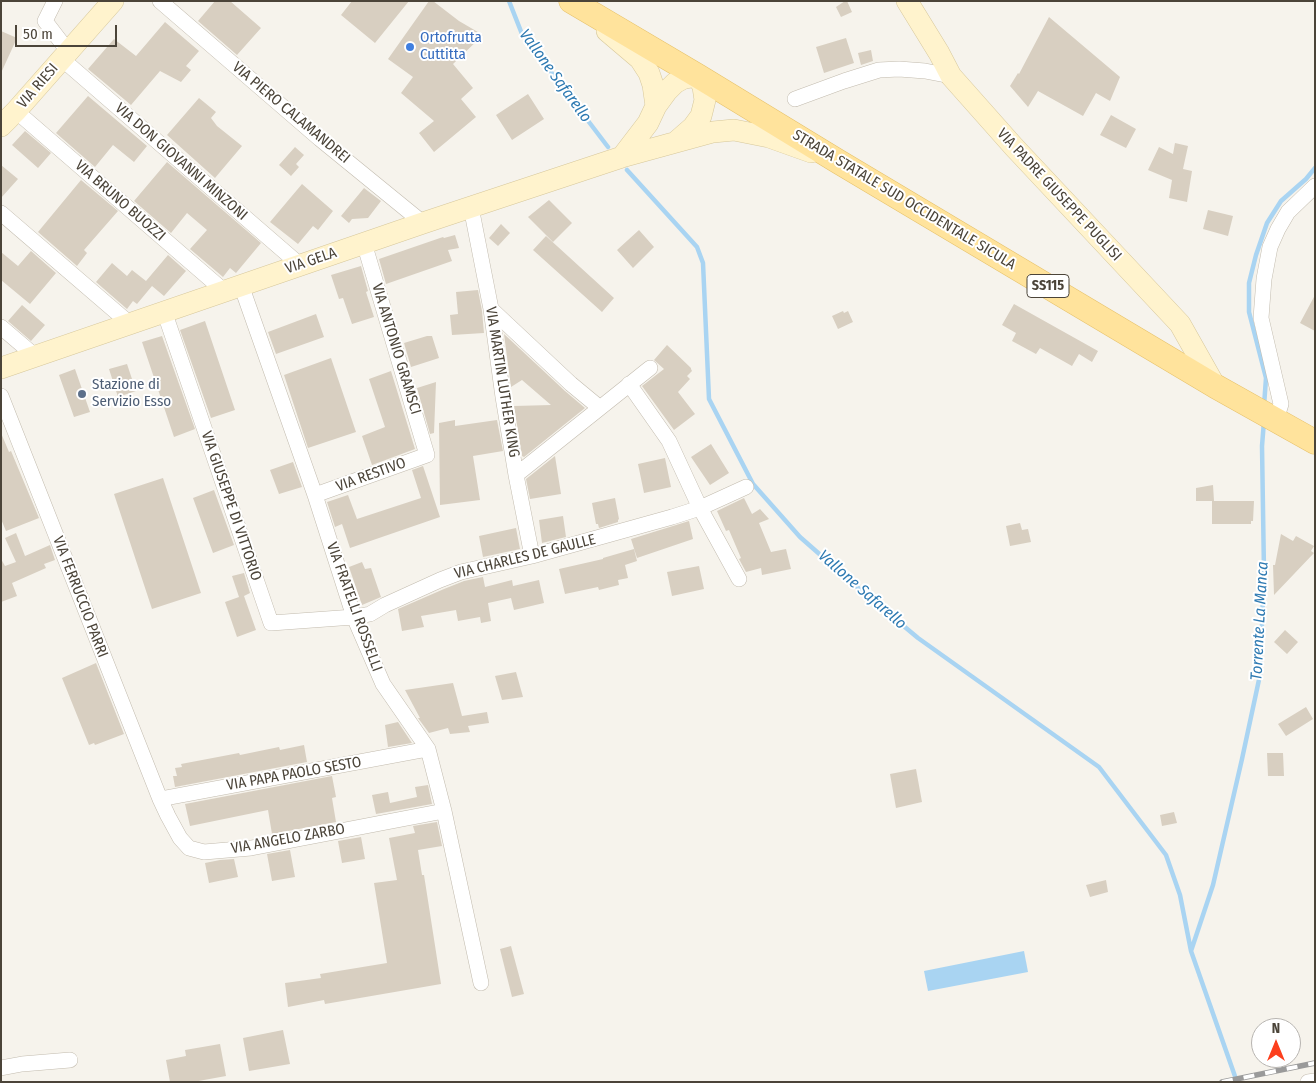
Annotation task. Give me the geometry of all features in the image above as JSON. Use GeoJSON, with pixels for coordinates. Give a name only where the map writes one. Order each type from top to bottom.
{"type":"FeatureCollection","features":[{"type":"Feature","properties":{"kind":"main road","name":"VIA RIESI"},"geometry":{"type":"LineString","coordinates":[[1,126],[113,1]]}},
{"type":"Feature","properties":{"kind":"main road","name":"STRADA STATALE SUD OCCIDENTALE SICULA"},"geometry":{"type":"LineString","coordinates":[[571,1],[1215,386],[1315,442]]}},
{"type":"Feature","properties":{"kind":"main road"},"geometry":{"type":"LineString","coordinates":[[571,1],[640,59],[649,73],[656,106]]}},
{"type":"Feature","properties":{"kind":"main road","name":"VIA PADRE GIUSEPPE PUGLISI"},"geometry":{"type":"LineString","coordinates":[[907,1],[951,76],[1014,147],[1180,324],[1215,386]]}},
{"type":"Feature","properties":{"kind":"main road"},"geometry":{"type":"LineString","coordinates":[[622,157],[648,123],[666,91],[684,78],[698,76],[703,86],[705,100],[701,116],[693,128],[676,142]]}},
{"type":"Feature","properties":{"kind":"main road","name":"VIA GELA"},"geometry":{"type":"LineString","coordinates":[[1,368],[129,322],[471,207],[622,157],[713,132],[734,130],[769,137],[839,162]]}},
{"type":"Feature","properties":{"kind":"street","name":"VIA DON GIOVANNI MINZONI"},"geometry":{"type":"LineString","coordinates":[[55,1],[45,21],[65,55],[300,265]]}},
{"type":"Feature","properties":{"kind":"street","name":"VIA PIERO CALAMANDREI"},"geometry":{"type":"LineString","coordinates":[[160,1],[320,139],[423,223]]}},
{"type":"Feature","properties":{"kind":"street"},"geometry":{"type":"LineString","coordinates":[[795,99],[879,70],[899,69],[951,76]]}},
{"type":"Feature","properties":{"kind":"street","name":"VIA BRUNO BUOZZI"},"geometry":{"type":"LineString","coordinates":[[16,111],[232,288]]}},
{"type":"Feature","properties":{"kind":"street"},"geometry":{"type":"LineString","coordinates":[[1268,416],[1281,404],[1261,318],[1264,279],[1270,247],[1288,212],[1315,186]]}},
{"type":"Feature","properties":{"kind":"street","name":"VIA MARTIN LUTHER KING"},"geometry":{"type":"LineString","coordinates":[[471,207],[491,309],[503,397],[532,556]]}},
{"type":"Feature","properties":{"kind":"street"},"geometry":{"type":"LineString","coordinates":[[1,213],[129,322]]}},
{"type":"Feature","properties":{"kind":"street","name":"VIA ANTONIO GRAMSCI"},"geometry":{"type":"LineString","coordinates":[[364,243],[427,455]]}},
{"type":"Feature","properties":{"kind":"street","name":"VIA FRATELLI ROSSELLI"},"geometry":{"type":"LineString","coordinates":[[232,288],[315,495],[354,617],[383,684],[428,749],[444,811],[481,983]]}},
{"type":"Feature","properties":{"kind":"street"},"geometry":{"type":"LineString","coordinates":[[491,309],[571,384],[600,408]]}},
{"type":"Feature","properties":{"kind":"street","name":"VIA GIUSEPPE DI VITTORIO"},"geometry":{"type":"LineString","coordinates":[[164,311],[271,622],[354,617]]}},
{"type":"Feature","properties":{"kind":"street"},"geometry":{"type":"LineString","coordinates":[[1,327],[35,356]]}},
{"type":"Feature","properties":{"kind":"street"},"geometry":{"type":"LineString","coordinates":[[516,475],[650,368]]}},
{"type":"Feature","properties":{"kind":"street"},"geometry":{"type":"LineString","coordinates":[[629,384],[669,440],[700,508],[739,579]]}},
{"type":"Feature","properties":{"kind":"street","name":"VIA FERRUCCIO PARRI"},"geometry":{"type":"LineString","coordinates":[[1,396],[160,799]]}},
{"type":"Feature","properties":{"kind":"street","name":"VIA RESTIVO"},"geometry":{"type":"LineString","coordinates":[[315,495],[427,455]]}},
{"type":"Feature","properties":{"kind":"street","name":"VIA CHARLES DE GAULLE"},"geometry":{"type":"LineString","coordinates":[[354,617],[370,614],[385,605],[454,575],[613,534],[700,508],[746,487]]}},
{"type":"Feature","properties":{"kind":"street","name":"VIA PAPA PAOLO SESTO"},"geometry":{"type":"LineString","coordinates":[[160,799],[428,749]]}},
{"type":"Feature","properties":{"kind":"street","name":"VIA ANGELO ZARBO"},"geometry":{"type":"LineString","coordinates":[[160,799],[180,838],[189,848],[204,852],[251,848],[444,811]]}},
{"type":"Feature","properties":{"kind":"street"},"geometry":{"type":"LineString","coordinates":[[1,1068],[22,1064],[70,1060]]}},
{"type":"Feature","properties":{"kind":"street"},"geometry":{"type":"LineString","coordinates":[[1308,1082],[1315,1081]]}},
{"type":"Feature","properties":{"kind":"water"},"geometry":{"type":"Polygon","coordinates":[[[1024,951],[1028,972],[928,991],[924,971],[1024,951]]]}},
{"type":"Feature","properties":{"kind":"building"},"geometry":{"type":"Polygon","coordinates":[[[215,1],[230,1],[261,28],[237,55],[198,21],[215,1]]]}},
{"type":"Feature","properties":{"kind":"building"},"geometry":{"type":"Polygon","coordinates":[[[352,1],[409,1],[375,43],[341,15],[352,1]]]}},
{"type":"Feature","properties":{"kind":"building"},"geometry":{"type":"Polygon","coordinates":[[[429,1],[433,1],[459,21],[483,35],[453,64],[473,88],[461,99],[476,117],[434,152],[419,133],[434,121],[401,93],[413,77],[388,59],[429,1]]]}},
{"type":"Feature","properties":{"kind":"building"},"geometry":{"type":"Polygon","coordinates":[[[847,1],[852,12],[841,17],[836,7],[847,1]]]}},
{"type":"Feature","properties":{"kind":"building"},"geometry":{"type":"Polygon","coordinates":[[[1049,17],[1120,77],[1110,101],[1096,93],[1083,116],[1038,91],[1028,107],[1010,86],[1019,74],[1049,17]]]}},
{"type":"Feature","properties":{"kind":"building"},"geometry":{"type":"Polygon","coordinates":[[[165,22],[199,51],[186,66],[191,70],[181,82],[160,71],[131,105],[88,69],[114,39],[136,56],[165,22]]]}},
{"type":"Feature","properties":{"kind":"building"},"geometry":{"type":"Polygon","coordinates":[[[1,31],[17,38],[1,73],[1,31]]]}},
{"type":"Feature","properties":{"kind":"building"},"geometry":{"type":"Polygon","coordinates":[[[846,38],[854,63],[824,73],[816,47],[846,38]]]}},
{"type":"Feature","properties":{"kind":"building"},"geometry":{"type":"Polygon","coordinates":[[[871,50],[873,61],[861,65],[858,53],[871,50]]]}},
{"type":"Feature","properties":{"kind":"building"},"geometry":{"type":"Polygon","coordinates":[[[528,94],[544,119],[512,140],[496,115],[528,94]]]}},
{"type":"Feature","properties":{"kind":"building"},"geometry":{"type":"Polygon","coordinates":[[[88,96],[147,146],[134,162],[113,145],[95,167],[56,133],[88,96]]]}},
{"type":"Feature","properties":{"kind":"building"},"geometry":{"type":"Polygon","coordinates":[[[199,98],[216,112],[211,118],[217,126],[242,146],[215,178],[167,135],[199,98]]]}},
{"type":"Feature","properties":{"kind":"building"},"geometry":{"type":"Polygon","coordinates":[[[1111,115],[1136,129],[1126,148],[1100,135],[1111,115]]]}},
{"type":"Feature","properties":{"kind":"building"},"geometry":{"type":"Polygon","coordinates":[[[25,131],[51,153],[38,168],[12,145],[25,131]]]}},
{"type":"Feature","properties":{"kind":"building"},"geometry":{"type":"Polygon","coordinates":[[[1175,143],[1188,146],[1183,169],[1192,171],[1187,202],[1169,198],[1172,180],[1148,170],[1159,147],[1173,154],[1175,143]]]}},
{"type":"Feature","properties":{"kind":"building"},"geometry":{"type":"Polygon","coordinates":[[[295,147],[304,155],[296,164],[299,167],[291,176],[279,165],[295,147]]]}},
{"type":"Feature","properties":{"kind":"building"},"geometry":{"type":"Polygon","coordinates":[[[167,162],[261,243],[236,273],[230,268],[223,277],[190,249],[207,230],[187,213],[171,233],[134,201],[167,162]]]}},
{"type":"Feature","properties":{"kind":"building"},"geometry":{"type":"Polygon","coordinates":[[[1,165],[18,179],[1,198],[1,165]]]}},
{"type":"Feature","properties":{"kind":"building"},"geometry":{"type":"Polygon","coordinates":[[[81,180],[118,211],[84,250],[87,253],[77,266],[38,232],[81,180]]]}},
{"type":"Feature","properties":{"kind":"building"},"geometry":{"type":"Polygon","coordinates":[[[302,184],[333,211],[318,230],[313,226],[298,244],[270,222],[302,184]]]}},
{"type":"Feature","properties":{"kind":"building"},"geometry":{"type":"Polygon","coordinates":[[[364,188],[381,201],[368,218],[352,219],[349,223],[341,216],[364,188]]]}},
{"type":"Feature","properties":{"kind":"building"},"geometry":{"type":"Polygon","coordinates":[[[549,200],[572,223],[553,242],[528,217],[549,200]]]}},
{"type":"Feature","properties":{"kind":"building"},"geometry":{"type":"Polygon","coordinates":[[[1208,210],[1233,216],[1228,236],[1203,229],[1208,210]]]}},
{"type":"Feature","properties":{"kind":"building"},"geometry":{"type":"Polygon","coordinates":[[[501,224],[510,233],[498,246],[489,238],[501,224]]]}},
{"type":"Feature","properties":{"kind":"building"},"geometry":{"type":"Polygon","coordinates":[[[639,230],[654,247],[633,268],[617,250],[639,230]]]}},
{"type":"Feature","properties":{"kind":"building"},"geometry":{"type":"Polygon","coordinates":[[[455,235],[459,248],[448,250],[452,261],[386,284],[379,259],[443,237],[455,235]]]}},
{"type":"Feature","properties":{"kind":"building"},"geometry":{"type":"Polygon","coordinates":[[[546,236],[614,298],[602,312],[533,250],[546,236]]]}},
{"type":"Feature","properties":{"kind":"building"},"geometry":{"type":"Polygon","coordinates":[[[31,251],[56,273],[30,304],[1,280],[1,252],[18,266],[31,251]]]}},
{"type":"Feature","properties":{"kind":"building"},"geometry":{"type":"Polygon","coordinates":[[[168,255],[186,271],[164,296],[152,286],[137,304],[133,301],[127,309],[96,282],[112,263],[127,276],[132,270],[146,281],[168,255]]]}},
{"type":"Feature","properties":{"kind":"building"},"geometry":{"type":"Polygon","coordinates":[[[361,266],[368,291],[366,292],[374,317],[352,324],[343,298],[339,299],[331,275],[361,266]]]}},
{"type":"Feature","properties":{"kind":"building"},"geometry":{"type":"Polygon","coordinates":[[[478,290],[484,333],[452,335],[450,315],[458,314],[456,292],[478,290]]]}},
{"type":"Feature","properties":{"kind":"building"},"geometry":{"type":"Polygon","coordinates":[[[1315,295],[1315,331],[1300,323],[1315,295]]]}},
{"type":"Feature","properties":{"kind":"building"},"geometry":{"type":"Polygon","coordinates":[[[1014,304],[1098,351],[1092,362],[1079,354],[1072,366],[1040,348],[1036,354],[1012,341],[1016,333],[1002,325],[1014,304]]]}},
{"type":"Feature","properties":{"kind":"building"},"geometry":{"type":"Polygon","coordinates":[[[22,305],[45,325],[31,341],[8,321],[22,305]]]}},
{"type":"Feature","properties":{"kind":"building"},"geometry":{"type":"Polygon","coordinates":[[[843,311],[844,313],[848,311],[853,322],[838,329],[832,316],[843,311]]]}},
{"type":"Feature","properties":{"kind":"building"},"geometry":{"type":"Polygon","coordinates":[[[316,314],[324,337],[276,354],[268,332],[316,314]]]}},
{"type":"Feature","properties":{"kind":"building"},"geometry":{"type":"Polygon","coordinates":[[[205,321],[235,410],[211,418],[180,330],[205,321]]]}},
{"type":"Feature","properties":{"kind":"building"},"geometry":{"type":"Polygon","coordinates":[[[504,334],[585,408],[524,457],[522,456],[514,406],[551,405],[522,380],[511,387],[504,334]]]}},
{"type":"Feature","properties":{"kind":"building"},"geometry":{"type":"Polygon","coordinates":[[[162,336],[195,429],[174,437],[142,342],[162,336]]]}},
{"type":"Feature","properties":{"kind":"building"},"geometry":{"type":"Polygon","coordinates":[[[432,336],[439,358],[411,367],[404,343],[432,336]]]}},
{"type":"Feature","properties":{"kind":"building"},"geometry":{"type":"Polygon","coordinates":[[[667,345],[692,371],[687,376],[690,379],[678,392],[695,414],[674,430],[642,386],[664,369],[654,360],[667,345]]]}},
{"type":"Feature","properties":{"kind":"building"},"geometry":{"type":"Polygon","coordinates":[[[331,358],[356,432],[308,448],[284,375],[331,358]]]}},
{"type":"Feature","properties":{"kind":"building"},"geometry":{"type":"Polygon","coordinates":[[[127,364],[136,391],[118,397],[109,369],[127,364]]]}},
{"type":"Feature","properties":{"kind":"building"},"geometry":{"type":"Polygon","coordinates":[[[75,369],[90,412],[74,417],[59,375],[75,369]]]}},
{"type":"Feature","properties":{"kind":"building"},"geometry":{"type":"Polygon","coordinates":[[[391,371],[415,449],[372,465],[362,436],[385,427],[369,379],[391,371]]]}},
{"type":"Feature","properties":{"kind":"building"},"geometry":{"type":"Polygon","coordinates":[[[436,382],[434,433],[430,434],[417,388],[436,382]]]}},
{"type":"Feature","properties":{"kind":"building"},"geometry":{"type":"Polygon","coordinates":[[[455,420],[455,426],[497,420],[503,451],[473,456],[480,500],[440,505],[439,423],[455,420]]]}},
{"type":"Feature","properties":{"kind":"building"},"geometry":{"type":"Polygon","coordinates":[[[1,433],[9,452],[11,451],[39,518],[6,531],[1,519],[1,433]]]}},
{"type":"Feature","properties":{"kind":"building"},"geometry":{"type":"Polygon","coordinates":[[[711,444],[729,473],[710,485],[691,457],[711,444]]]}},
{"type":"Feature","properties":{"kind":"building"},"geometry":{"type":"Polygon","coordinates":[[[555,456],[561,494],[530,499],[526,479],[555,456]]]}},
{"type":"Feature","properties":{"kind":"building"},"geometry":{"type":"Polygon","coordinates":[[[665,458],[671,487],[644,493],[638,464],[665,458]]]}},
{"type":"Feature","properties":{"kind":"building"},"geometry":{"type":"Polygon","coordinates":[[[293,462],[302,487],[279,494],[270,470],[293,462]]]}},
{"type":"Feature","properties":{"kind":"building"},"geometry":{"type":"Polygon","coordinates":[[[423,466],[440,517],[350,548],[342,524],[335,527],[327,502],[348,495],[357,519],[421,498],[412,470],[423,466]]]}},
{"type":"Feature","properties":{"kind":"building"},"geometry":{"type":"Polygon","coordinates":[[[163,478],[201,593],[152,609],[114,494],[163,478]]]}},
{"type":"Feature","properties":{"kind":"building"},"geometry":{"type":"Polygon","coordinates":[[[1213,485],[1214,501],[1196,501],[1196,488],[1213,485]]]}},
{"type":"Feature","properties":{"kind":"building"},"geometry":{"type":"Polygon","coordinates":[[[214,490],[234,545],[213,553],[193,498],[214,490]]]}},
{"type":"Feature","properties":{"kind":"building"},"geometry":{"type":"Polygon","coordinates":[[[615,498],[618,522],[599,528],[598,524],[596,524],[592,503],[615,498]]]}},
{"type":"Feature","properties":{"kind":"building"},"geometry":{"type":"Polygon","coordinates":[[[744,498],[752,514],[760,509],[769,519],[759,523],[771,552],[786,549],[791,569],[762,575],[761,568],[746,572],[739,559],[741,558],[729,530],[726,531],[717,511],[744,498]]]}},
{"type":"Feature","properties":{"kind":"building"},"geometry":{"type":"Polygon","coordinates":[[[1212,501],[1254,501],[1253,521],[1251,521],[1251,524],[1212,524],[1212,501]]]}},
{"type":"Feature","properties":{"kind":"building"},"geometry":{"type":"Polygon","coordinates":[[[563,516],[566,537],[542,543],[539,520],[563,516]]]}},
{"type":"Feature","properties":{"kind":"building"},"geometry":{"type":"Polygon","coordinates":[[[689,521],[693,539],[637,558],[631,539],[689,521]]]}},
{"type":"Feature","properties":{"kind":"building"},"geometry":{"type":"Polygon","coordinates":[[[1020,523],[1022,530],[1028,529],[1031,542],[1010,546],[1006,526],[1020,523]]]}},
{"type":"Feature","properties":{"kind":"building"},"geometry":{"type":"Polygon","coordinates":[[[516,528],[520,549],[483,557],[479,536],[516,528]]]}},
{"type":"Feature","properties":{"kind":"building"},"geometry":{"type":"Polygon","coordinates":[[[16,533],[25,556],[50,545],[55,560],[44,564],[46,568],[12,583],[17,596],[1,602],[1,559],[5,566],[16,562],[5,538],[16,533]]]}},
{"type":"Feature","properties":{"kind":"building"},"geometry":{"type":"Polygon","coordinates":[[[1281,534],[1293,541],[1296,536],[1314,546],[1311,551],[1314,553],[1274,595],[1273,565],[1275,565],[1281,534]]]}},
{"type":"Feature","properties":{"kind":"building"},"geometry":{"type":"Polygon","coordinates":[[[634,549],[637,561],[625,565],[628,578],[618,580],[619,585],[599,590],[598,587],[565,594],[559,569],[603,559],[634,549]]]}},
{"type":"Feature","properties":{"kind":"building"},"geometry":{"type":"Polygon","coordinates":[[[362,562],[365,569],[371,568],[381,597],[362,605],[349,567],[362,562]]]}},
{"type":"Feature","properties":{"kind":"building"},"geometry":{"type":"Polygon","coordinates":[[[699,566],[704,589],[672,596],[667,572],[699,566]]]}},
{"type":"Feature","properties":{"kind":"building"},"geometry":{"type":"Polygon","coordinates":[[[244,573],[250,593],[244,596],[256,630],[237,637],[225,602],[239,597],[232,576],[244,573]]]}},
{"type":"Feature","properties":{"kind":"building"},"geometry":{"type":"Polygon","coordinates":[[[483,577],[485,587],[512,580],[513,586],[539,580],[544,603],[514,610],[511,598],[488,603],[491,621],[481,623],[480,617],[458,621],[456,610],[421,616],[424,627],[402,631],[398,609],[464,581],[483,577]]]}},
{"type":"Feature","properties":{"kind":"building"},"geometry":{"type":"Polygon","coordinates":[[[1285,630],[1298,642],[1287,654],[1274,642],[1285,630]]]}},
{"type":"Feature","properties":{"kind":"building"},"geometry":{"type":"Polygon","coordinates":[[[96,663],[124,734],[95,745],[94,743],[89,745],[62,678],[96,663]]]}},
{"type":"Feature","properties":{"kind":"building"},"geometry":{"type":"Polygon","coordinates":[[[516,672],[523,697],[502,700],[495,676],[516,672]]]}},
{"type":"Feature","properties":{"kind":"building"},"geometry":{"type":"Polygon","coordinates":[[[453,683],[462,716],[487,712],[489,723],[468,726],[470,732],[450,734],[448,728],[429,733],[418,718],[420,718],[405,690],[453,683]]]}},
{"type":"Feature","properties":{"kind":"building"},"geometry":{"type":"Polygon","coordinates":[[[1306,707],[1313,719],[1286,736],[1278,724],[1306,707]]]}},
{"type":"Feature","properties":{"kind":"building"},"geometry":{"type":"Polygon","coordinates":[[[398,722],[412,743],[388,747],[385,725],[398,722]]]}},
{"type":"Feature","properties":{"kind":"building"},"geometry":{"type":"Polygon","coordinates":[[[304,745],[307,762],[175,787],[173,776],[177,776],[175,768],[182,767],[181,764],[239,753],[240,755],[279,747],[280,750],[304,745]]]}},
{"type":"Feature","properties":{"kind":"building"},"geometry":{"type":"Polygon","coordinates":[[[1267,753],[1283,753],[1284,776],[1268,776],[1267,753]]]}},
{"type":"Feature","properties":{"kind":"building"},"geometry":{"type":"Polygon","coordinates":[[[916,769],[922,802],[896,808],[890,774],[916,769]]]}},
{"type":"Feature","properties":{"kind":"building"},"geometry":{"type":"Polygon","coordinates":[[[332,776],[336,797],[332,798],[336,822],[272,834],[268,810],[190,826],[185,804],[332,776]]]}},
{"type":"Feature","properties":{"kind":"building"},"geometry":{"type":"Polygon","coordinates":[[[428,785],[432,804],[376,814],[372,795],[388,792],[390,803],[417,797],[415,787],[428,785]]]}},
{"type":"Feature","properties":{"kind":"building"},"geometry":{"type":"Polygon","coordinates":[[[1174,812],[1177,823],[1162,826],[1160,815],[1174,812]]]}},
{"type":"Feature","properties":{"kind":"building"},"geometry":{"type":"Polygon","coordinates":[[[437,822],[442,846],[418,850],[422,875],[424,875],[441,984],[325,1004],[324,1000],[288,1007],[285,983],[321,978],[320,974],[387,963],[374,883],[397,880],[389,838],[415,833],[413,826],[437,822]]]}},
{"type":"Feature","properties":{"kind":"building"},"geometry":{"type":"Polygon","coordinates":[[[361,837],[365,859],[342,863],[338,841],[361,837]]]}},
{"type":"Feature","properties":{"kind":"building"},"geometry":{"type":"Polygon","coordinates":[[[290,850],[295,877],[272,881],[267,854],[290,850]]]}},
{"type":"Feature","properties":{"kind":"building"},"geometry":{"type":"Polygon","coordinates":[[[234,859],[238,877],[209,883],[205,863],[234,859]]]}},
{"type":"Feature","properties":{"kind":"building"},"geometry":{"type":"Polygon","coordinates":[[[1106,880],[1108,892],[1090,897],[1086,885],[1106,880]]]}},
{"type":"Feature","properties":{"kind":"building"},"geometry":{"type":"Polygon","coordinates":[[[511,946],[524,994],[512,997],[500,949],[511,946]]]}},
{"type":"Feature","properties":{"kind":"building"},"geometry":{"type":"Polygon","coordinates":[[[283,1030],[290,1064],[249,1071],[243,1038],[283,1030]]]}},
{"type":"Feature","properties":{"kind":"building"},"geometry":{"type":"Polygon","coordinates":[[[220,1044],[226,1076],[193,1082],[170,1082],[166,1060],[186,1056],[185,1050],[220,1044]]]}},
{"type":"Feature","properties":{"kind":"waterway","name":"Vallone Safarello"},"geometry":{"type":"LineString","coordinates":[[509,1],[522,34],[608,147]]}},
{"type":"Feature","properties":{"kind":"waterway","name":"Torrente La Manca"},"geometry":{"type":"LineString","coordinates":[[1264,406],[1266,378],[1249,312],[1249,283],[1267,223],[1281,201],[1306,179],[1315,168]]}},
{"type":"Feature","properties":{"kind":"waterway","name":"Vallone Safarello"},"geometry":{"type":"LineString","coordinates":[[627,170],[697,247],[703,263],[709,399],[753,484],[800,537],[918,638],[1099,767],[1166,855],[1180,895],[1191,951]]}},
{"type":"Feature","properties":{"kind":"waterway","name":"Torrente La Manca"},"geometry":{"type":"LineString","coordinates":[[1237,1082],[1191,951],[1213,885],[1260,675],[1264,572],[1262,446],[1264,421]]}},
{"type":"Feature","properties":{"kind":"railway"},"geometry":{"type":"LineString","coordinates":[[1222,1082],[1315,1063]]}},
{"type":"Feature","properties":{"kind":"place","name":"Ortofrutta Cuttitta"},"geometry":{"type":"Point","coordinates":[410,47]}},
{"type":"Feature","properties":{"kind":"place","name":"Stazione di Servizio Esso"},"geometry":{"type":"Point","coordinates":[82,394]}}]}
